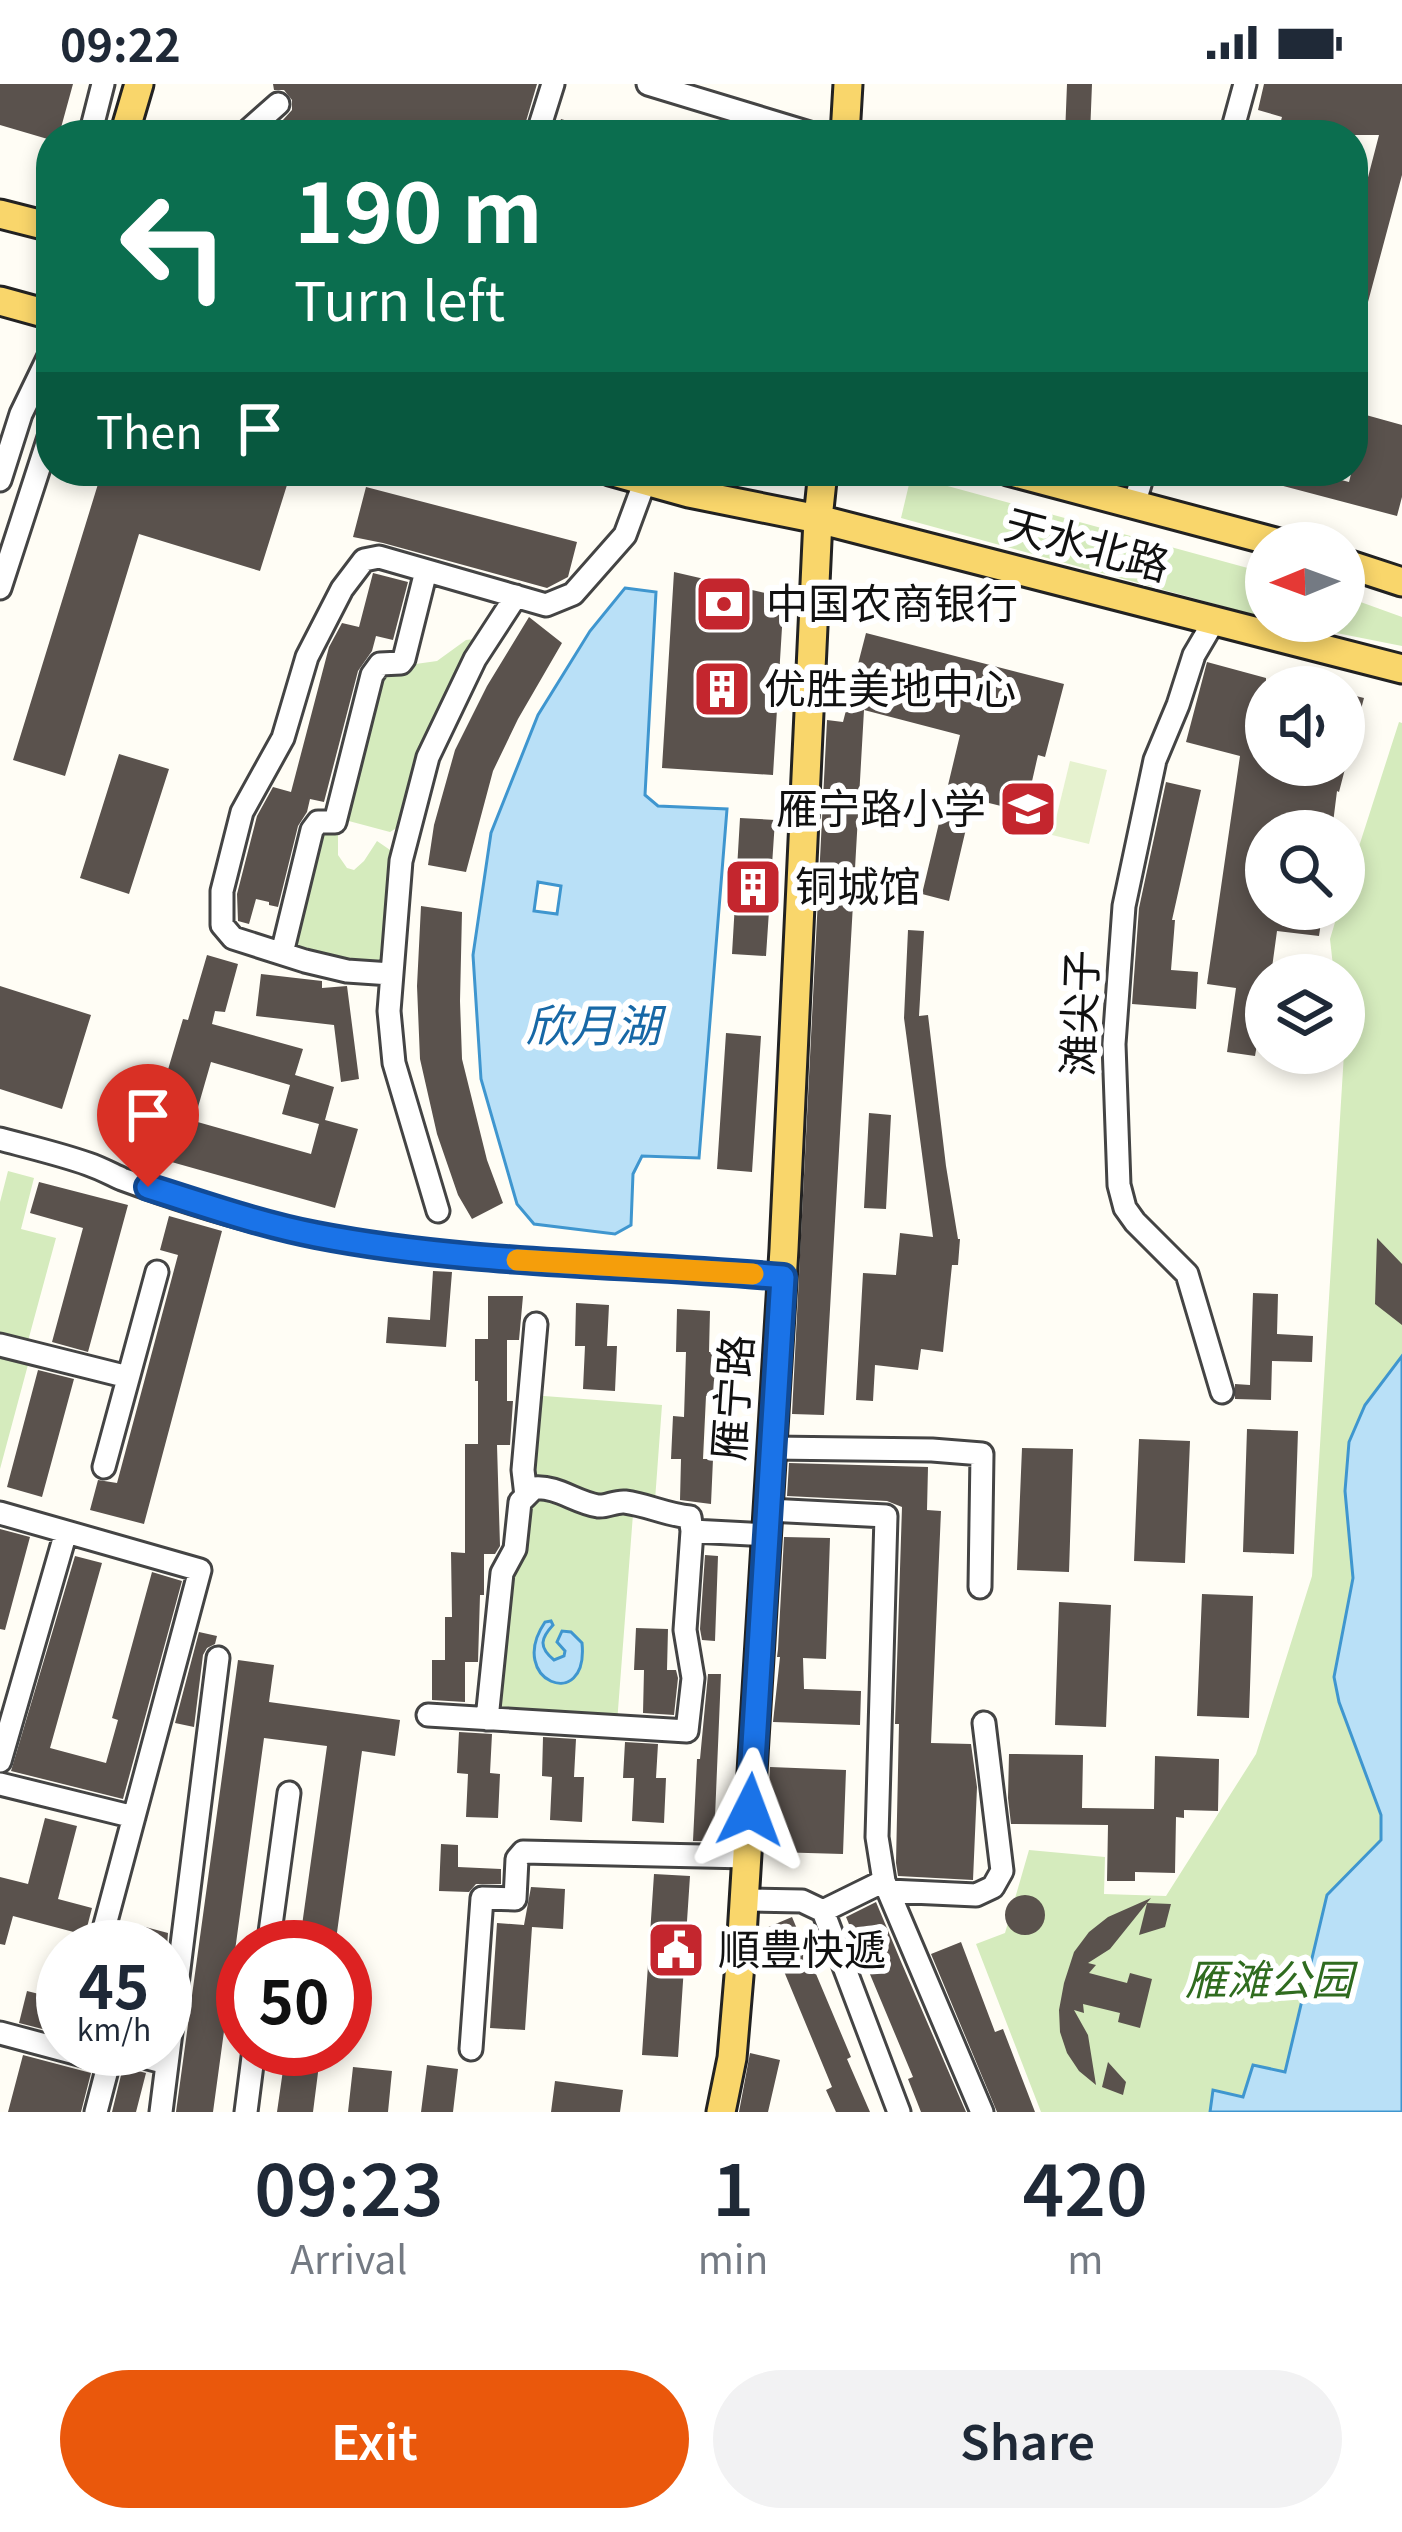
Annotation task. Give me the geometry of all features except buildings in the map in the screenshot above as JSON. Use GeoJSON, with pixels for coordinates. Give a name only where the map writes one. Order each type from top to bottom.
{"type":"FeatureCollection","features":[{"type":"Feature","properties":{"kind":"main road"},"geometry":{"type":"LineString","coordinates":[[128,120],[139,84]]}},
{"type":"Feature","properties":{"kind":"main road"},"geometry":{"type":"LineString","coordinates":[[846,120],[848,84]]}},
{"type":"Feature","properties":{"kind":"main road"},"geometry":{"type":"LineString","coordinates":[[0,214],[36,223]]}},
{"type":"Feature","properties":{"kind":"main road"},"geometry":{"type":"LineString","coordinates":[[0,301],[36,311]]}},
{"type":"Feature","properties":{"kind":"main road","name":"天水北路"},"geometry":{"type":"LineString","coordinates":[[663,486],[818,519],[1402,669]]}},
{"type":"Feature","properties":{"kind":"main road","name":"雁宁路"},"geometry":{"type":"LineString","coordinates":[[721,2112],[732,2058],[768,1523],[821,486]]}},
{"type":"Feature","properties":{"kind":"main road","name":"天水北路"},"geometry":{"type":"LineString","coordinates":[[1064,486],[1245,534]]}},
{"type":"Feature","properties":{"kind":"main road"},"geometry":{"type":"LineString","coordinates":[[1365,569],[1402,582]]}},
{"type":"Feature","properties":{"kind":"street"},"geometry":{"type":"LineString","coordinates":[[94,120],[103,84]]}},
{"type":"Feature","properties":{"kind":"street"},"geometry":{"type":"LineString","coordinates":[[542,120],[553,84]]}},
{"type":"Feature","properties":{"kind":"street"},"geometry":{"type":"LineString","coordinates":[[648,84],[767,120]]}},
{"type":"Feature","properties":{"kind":"street"},"geometry":{"type":"LineString","coordinates":[[1236,120],[1245,84]]}},
{"type":"Feature","properties":{"kind":"street"},"geometry":{"type":"LineString","coordinates":[[260,120],[278,104]]}},
{"type":"Feature","properties":{"kind":"street"},"geometry":{"type":"LineString","coordinates":[[0,480],[36,383]]}},
{"type":"Feature","properties":{"kind":"street"},"geometry":{"type":"LineString","coordinates":[[0,588],[36,477]]}},
{"type":"Feature","properties":{"kind":"street"},"geometry":{"type":"LineString","coordinates":[[391,974],[347,971],[233,938],[222,925],[222,891],[242,812],[283,738],[307,657],[342,589],[364,560],[380,557],[546,605],[573,594],[625,535],[643,486]]}},
{"type":"Feature","properties":{"kind":"street"},"geometry":{"type":"LineString","coordinates":[[1135,505],[1140,486]]}},
{"type":"Feature","properties":{"kind":"street"},"geometry":{"type":"LineString","coordinates":[[282,952],[312,830],[318,822],[335,822],[375,668],[404,659],[426,571]]}},
{"type":"Feature","properties":{"kind":"street"},"geometry":{"type":"LineString","coordinates":[[438,1211],[394,1063],[389,1011],[401,861],[428,757],[476,659],[516,596]]}},
{"type":"Feature","properties":{"kind":"street","name":"滩尖子"},"geometry":{"type":"LineString","coordinates":[[1214,621],[1194,656],[1155,760],[1124,906],[1114,1044],[1119,1185],[1125,1208],[1186,1274],[1222,1392]]}},
{"type":"Feature","properties":{"kind":"street"},"geometry":{"type":"LineString","coordinates":[[0,1139],[313,1234],[501,1259],[783,1277]]}},
{"type":"Feature","properties":{"kind":"street"},"geometry":{"type":"LineString","coordinates":[[104,1467],[157,1272]]}},
{"type":"Feature","properties":{"kind":"street"},"geometry":{"type":"LineString","coordinates":[[526,1496],[523,1470],[536,1324]]}},
{"type":"Feature","properties":{"kind":"street"},"geometry":{"type":"LineString","coordinates":[[0,1345],[128,1377]]}},
{"type":"Feature","properties":{"kind":"street"},"geometry":{"type":"LineString","coordinates":[[772,1448],[982,1454],[980,1587]]}},
{"type":"Feature","properties":{"kind":"street"},"geometry":{"type":"LineString","coordinates":[[428,1715],[487,1719],[687,1731],[693,1678],[685,1630],[690,1517],[667,1516],[619,1501],[601,1507],[547,1487],[534,1488],[520,1502],[515,1549],[502,1573],[487,1719]]}},
{"type":"Feature","properties":{"kind":"street"},"geometry":{"type":"LineString","coordinates":[[0,1513],[200,1570],[106,1920]]}},
{"type":"Feature","properties":{"kind":"street"},"geometry":{"type":"LineString","coordinates":[[692,1531],[886,1516],[877,1837],[886,1886],[982,2112]]}},
{"type":"Feature","properties":{"kind":"street"},"geometry":{"type":"LineString","coordinates":[[0,1761],[66,1532]]}},
{"type":"Feature","properties":{"kind":"street"},"geometry":{"type":"LineString","coordinates":[[185,1920],[218,1658]]}},
{"type":"Feature","properties":{"kind":"street"},"geometry":{"type":"LineString","coordinates":[[823,1911],[886,1886],[976,1895],[993,1887],[1002,1870],[984,1723]]}},
{"type":"Feature","properties":{"kind":"street"},"geometry":{"type":"LineString","coordinates":[[0,1784],[134,1817]]}},
{"type":"Feature","properties":{"kind":"street"},"geometry":{"type":"LineString","coordinates":[[272,1920],[290,1793]]}},
{"type":"Feature","properties":{"kind":"street"},"geometry":{"type":"LineString","coordinates":[[472,2048],[482,1898],[515,1899],[517,1859],[523,1852],[747,1856]]}},
{"type":"Feature","properties":{"kind":"street"},"geometry":{"type":"LineString","coordinates":[[744,1900],[802,1901],[823,1911],[899,2112]]}},
{"type":"Feature","properties":{"kind":"street"},"geometry":{"type":"LineString","coordinates":[[0,2033],[36,2039]]}},
{"type":"Feature","properties":{"kind":"street"},"geometry":{"type":"LineString","coordinates":[[96,2112],[105,2076]]}},
{"type":"Feature","properties":{"kind":"street"},"geometry":{"type":"LineString","coordinates":[[161,2112],[165,2076]]}},
{"type":"Feature","properties":{"kind":"street"},"geometry":{"type":"LineString","coordinates":[[246,2112],[251,2076]]}},
{"type":"Feature","properties":{"kind":"green space"},"geometry":{"type":"Polygon","coordinates":[[[909,486],[948,486],[1245,567],[1245,612],[901,518],[909,486]]]}},
{"type":"Feature","properties":{"kind":"green space"},"geometry":{"type":"Polygon","coordinates":[[[1365,604],[1402,617],[1402,646],[1365,639],[1365,604]]]}},
{"type":"Feature","properties":{"kind":"green space"},"geometry":{"type":"Polygon","coordinates":[[[474,639],[429,728],[400,826],[390,832],[345,820],[380,669],[437,661],[474,639]]]}},
{"type":"Feature","properties":{"kind":"green space","name":"雁滩公园"},"geometry":{"type":"Polygon","coordinates":[[[1402,723],[1402,2112],[1041,2112],[976,1944],[1005,1933],[1029,1850],[1105,1857],[1104,1894],[1166,1896],[1256,1754],[1312,1576],[1343,1074],[1365,1074],[1365,954],[1332,954],[1330,939],[1333,930],[1365,930],[1365,828],[1402,723]]]}},
{"type":"Feature","properties":{"kind":"green space"},"geometry":{"type":"Polygon","coordinates":[[[1070,761],[1107,770],[1089,844],[1052,835],[1070,761]]]}},
{"type":"Feature","properties":{"kind":"green space"},"geometry":{"type":"Polygon","coordinates":[[[323,829],[338,832],[338,855],[347,868],[354,870],[364,861],[377,841],[393,852],[384,957],[375,967],[293,953],[323,829]]]}},
{"type":"Feature","properties":{"kind":"green space"},"geometry":{"type":"Polygon","coordinates":[[[8,1171],[34,1178],[21,1229],[56,1238],[28,1341],[0,1333],[0,1202],[8,1171]]]}},
{"type":"Feature","properties":{"kind":"green space"},"geometry":{"type":"Polygon","coordinates":[[[0,1353],[29,1361],[0,1469],[0,1353]]]}},
{"type":"Feature","properties":{"kind":"green space"},"geometry":{"type":"Polygon","coordinates":[[[531,1395],[662,1405],[654,1514],[633,1514],[617,1723],[497,1714],[516,1462],[531,1395]]]}},
{"type":"Feature","properties":{"kind":"water","name":"欣月湖"},"geometry":{"type":"Polygon","coordinates":[[[625,588],[656,592],[645,795],[658,806],[727,809],[699,1158],[642,1156],[633,1174],[631,1225],[615,1234],[534,1224],[517,1204],[481,1079],[473,955],[491,833],[538,715],[590,631],[625,588]],[[538,882],[534,911],[557,914],[561,886],[538,882]]]}},
{"type":"Feature","properties":{"kind":"water"},"geometry":{"type":"Polygon","coordinates":[[[1402,1356],[1402,2112],[1210,2112],[1213,2090],[1243,2097],[1253,2065],[1285,2072],[1327,1895],[1381,1840],[1381,1815],[1334,1677],[1353,1578],[1345,1491],[1349,1442],[1365,1405],[1402,1356]]]}},
{"type":"Feature","properties":{"kind":"water"},"geometry":{"type":"Polygon","coordinates":[[[551,1621],[543,1642],[554,1660],[564,1656],[557,1642],[562,1631],[571,1632],[582,1643],[581,1665],[574,1678],[563,1683],[541,1673],[535,1660],[535,1643],[545,1622],[551,1621]]]}},
{"type":"Feature","properties":{"kind":"slow traffic"},"geometry":{"type":"LineString","coordinates":[[517,1260],[753,1274]]}},
{"type":"Feature","properties":{"kind":"place","name":"中国农商银行"},"geometry":{"type":"Point","coordinates":[724,604]}},
{"type":"Feature","properties":{"kind":"place","name":"优胜美地中心"},"geometry":{"type":"Point","coordinates":[722,689]}},
{"type":"Feature","properties":{"kind":"place","name":"雁宁路小学"},"geometry":{"type":"Point","coordinates":[1028,809]}},
{"type":"Feature","properties":{"kind":"place","name":"铜城馆"},"geometry":{"type":"Point","coordinates":[753,887]}},
{"type":"Feature","properties":{"kind":"place","name":"順豊快遞"},"geometry":{"type":"Point","coordinates":[676,1950]}},
{"type":"Feature","properties":{"kind":"route"},"geometry":{"type":"LineString","coordinates":[[148,1187],[313,1234],[380,1245],[501,1259],[783,1277],[750,1810]]}}]}
